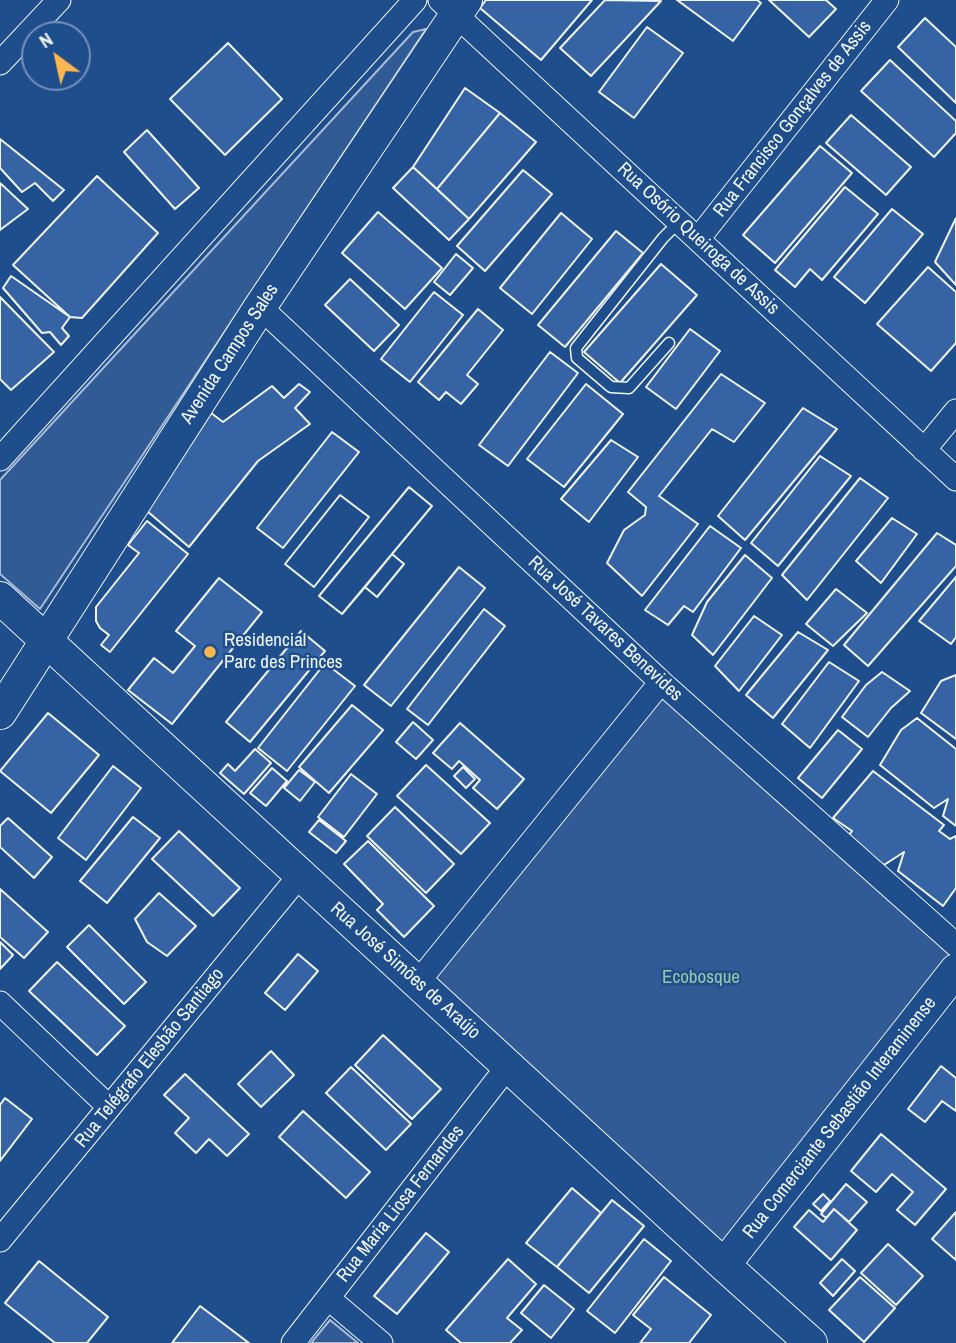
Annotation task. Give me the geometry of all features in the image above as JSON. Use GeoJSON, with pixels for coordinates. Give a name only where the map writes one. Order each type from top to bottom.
{"type":"FeatureCollection","features":[{"type":"Feature","properties":{"kind":"street"},"geometry":{"type":"LineString","coordinates":[[0,63],[59,0]]}},
{"type":"Feature","properties":{"kind":"street"},"geometry":{"type":"LineString","coordinates":[[0,458],[415,0]]}},
{"type":"Feature","properties":{"kind":"street","name":"Rua Francisco Gonçalves de Assis"},"geometry":{"type":"LineString","coordinates":[[698,239],[878,3]]}},
{"type":"Feature","properties":{"kind":"street","name":"Rua Osório Queiroga de Assis"},"geometry":{"type":"LineString","coordinates":[[454,5],[679,222],[956,479]]}},
{"type":"Feature","properties":{"kind":"street","name":"Avenida Campos Sales"},"geometry":{"type":"LineString","coordinates":[[0,713],[454,5]]}},
{"type":"Feature","properties":{"kind":"street","name":"Rua José Tavares Benevides"},"geometry":{"type":"LineString","coordinates":[[260,307],[661,682],[956,945]]}},
{"type":"Feature","properties":{"kind":"street"},"geometry":{"type":"LineString","coordinates":[[924,450],[956,411]]}},
{"type":"Feature","properties":{"kind":"street","name":"Rua José Simões de Araújo"},"geometry":{"type":"LineString","coordinates":[[0,598],[811,1343]]}},
{"type":"Feature","properties":{"kind":"street"},"geometry":{"type":"LineString","coordinates":[[418,982],[661,682]]}},
{"type":"Feature","properties":{"kind":"street","name":"Rua Telégrafo Elesbão Santiago"},"geometry":{"type":"LineString","coordinates":[[0,1240],[300,875]]}},
{"type":"Feature","properties":{"kind":"street","name":"Rua Comerciante Sebastião Interaminense"},"geometry":{"type":"LineString","coordinates":[[724,1265],[956,970]]}},
{"type":"Feature","properties":{"kind":"street"},"geometry":{"type":"LineString","coordinates":[[0,1003],[109,1107]]}},
{"type":"Feature","properties":{"kind":"street","name":"Rua Maria Liosa Fernandes"},"geometry":{"type":"LineString","coordinates":[[293,1343],[508,1066]]}},
{"type":"Feature","properties":{"kind":"street"},"geometry":{"type":"LineString","coordinates":[[328,1298],[381,1343]]}},
{"type":"Feature","properties":{"kind":"lane"},"geometry":{"type":"LineString","coordinates":[[669,343],[629,388],[611,387],[577,358],[576,348],[663,238],[679,222]]}},
{"type":"Feature","properties":{"kind":"shaded area"},"geometry":{"type":"Polygon","coordinates":[[[426,29],[40,609],[0,574],[0,480],[413,32],[426,29]]]}},
{"type":"Feature","properties":{"kind":"shaded area","name":"Ecobosque"},"geometry":{"type":"Polygon","coordinates":[[[661,682],[956,945],[956,970],[724,1265],[418,982],[661,682]]]}},
{"type":"Feature","properties":{"kind":"shaded area"},"geometry":{"type":"Polygon","coordinates":[[[330,1320],[358,1343],[311,1343],[330,1320]]]}},
{"type":"Feature","properties":{"kind":"building"},"geometry":{"type":"Polygon","coordinates":[[[486,0],[592,0],[541,60],[480,8],[486,0]]]}},
{"type":"Feature","properties":{"kind":"building"},"geometry":{"type":"Polygon","coordinates":[[[605,0],[661,1],[591,76],[560,48],[605,0]]]}},
{"type":"Feature","properties":{"kind":"building"},"geometry":{"type":"Polygon","coordinates":[[[677,0],[757,0],[761,3],[733,41],[677,0]]]}},
{"type":"Feature","properties":{"kind":"building"},"geometry":{"type":"Polygon","coordinates":[[[769,0],[826,0],[836,9],[809,37],[769,0]]]}},
{"type":"Feature","properties":{"kind":"building"},"geometry":{"type":"Polygon","coordinates":[[[925,18],[956,47],[956,103],[898,47],[925,18]]]}},
{"type":"Feature","properties":{"kind":"building"},"geometry":{"type":"Polygon","coordinates":[[[647,27],[683,53],[634,118],[599,92],[647,27]]]}},
{"type":"Feature","properties":{"kind":"building"},"geometry":{"type":"Polygon","coordinates":[[[228,43],[282,99],[225,155],[170,99],[228,43]]]}},
{"type":"Feature","properties":{"kind":"building"},"geometry":{"type":"Polygon","coordinates":[[[890,60],[956,121],[956,133],[934,157],[861,91],[890,60]]]}},
{"type":"Feature","properties":{"kind":"building"},"geometry":{"type":"Polygon","coordinates":[[[465,88],[500,113],[437,189],[413,167],[465,88]]]}},
{"type":"Feature","properties":{"kind":"building"},"geometry":{"type":"Polygon","coordinates":[[[500,113],[536,142],[469,219],[437,189],[500,113]]]}},
{"type":"Feature","properties":{"kind":"building"},"geometry":{"type":"Polygon","coordinates":[[[851,115],[911,167],[886,195],[826,143],[851,115]]]}},
{"type":"Feature","properties":{"kind":"building"},"geometry":{"type":"Polygon","coordinates":[[[147,130],[199,188],[175,209],[124,152],[147,130]]]}},
{"type":"Feature","properties":{"kind":"building"},"geometry":{"type":"Polygon","coordinates":[[[0,139],[64,190],[53,201],[35,183],[22,192],[0,168],[0,139]]]}},
{"type":"Feature","properties":{"kind":"building"},"geometry":{"type":"Polygon","coordinates":[[[820,146],[852,173],[775,263],[743,235],[820,146]]]}},
{"type":"Feature","properties":{"kind":"building"},"geometry":{"type":"Polygon","coordinates":[[[413,167],[469,219],[449,240],[393,188],[413,167]]]}},
{"type":"Feature","properties":{"kind":"building"},"geometry":{"type":"Polygon","coordinates":[[[523,170],[552,194],[485,271],[457,246],[523,170]]]}},
{"type":"Feature","properties":{"kind":"building"},"geometry":{"type":"Polygon","coordinates":[[[97,176],[158,233],[82,318],[70,317],[13,265],[97,176]]]}},
{"type":"Feature","properties":{"kind":"building"},"geometry":{"type":"Polygon","coordinates":[[[0,183],[28,209],[0,230],[0,183]]]}},
{"type":"Feature","properties":{"kind":"building"},"geometry":{"type":"Polygon","coordinates":[[[845,187],[878,214],[822,280],[810,269],[795,287],[775,270],[845,187]]]}},
{"type":"Feature","properties":{"kind":"building"},"geometry":{"type":"Polygon","coordinates":[[[892,209],[923,234],[865,303],[834,277],[892,209]]]}},
{"type":"Feature","properties":{"kind":"building"},"geometry":{"type":"Polygon","coordinates":[[[378,212],[442,268],[405,309],[342,253],[378,212]]]}},
{"type":"Feature","properties":{"kind":"building"},"geometry":{"type":"Polygon","coordinates":[[[561,213],[592,239],[532,314],[500,288],[561,213]]]}},
{"type":"Feature","properties":{"kind":"building"},"geometry":{"type":"Polygon","coordinates":[[[956,218],[956,285],[935,262],[956,218]]]}},
{"type":"Feature","properties":{"kind":"building"},"geometry":{"type":"Polygon","coordinates":[[[616,231],[643,253],[565,347],[538,325],[616,231]]]}},
{"type":"Feature","properties":{"kind":"building"},"geometry":{"type":"Polygon","coordinates":[[[456,254],[473,268],[450,295],[434,282],[456,254]]]}},
{"type":"Feature","properties":{"kind":"building"},"geometry":{"type":"Polygon","coordinates":[[[661,264],[697,295],[620,383],[584,352],[661,264]]]}},
{"type":"Feature","properties":{"kind":"building"},"geometry":{"type":"Polygon","coordinates":[[[928,267],[956,292],[956,343],[931,371],[877,324],[928,267]]]}},
{"type":"Feature","properties":{"kind":"building"},"geometry":{"type":"Polygon","coordinates":[[[11,276],[70,317],[62,328],[69,336],[61,345],[50,332],[42,333],[3,288],[11,276]]]}},
{"type":"Feature","properties":{"kind":"building"},"geometry":{"type":"Polygon","coordinates":[[[350,279],[399,325],[374,351],[325,305],[350,279]]]}},
{"type":"Feature","properties":{"kind":"building"},"geometry":{"type":"Polygon","coordinates":[[[434,292],[463,315],[410,382],[381,359],[434,292]]]}},
{"type":"Feature","properties":{"kind":"building"},"geometry":{"type":"Polygon","coordinates":[[[0,297],[54,352],[11,390],[0,379],[0,297]]]}},
{"type":"Feature","properties":{"kind":"building"},"geometry":{"type":"Polygon","coordinates":[[[478,309],[503,330],[467,375],[478,384],[461,404],[446,392],[439,400],[418,382],[478,309]]]}},
{"type":"Feature","properties":{"kind":"building"},"geometry":{"type":"Polygon","coordinates":[[[690,329],[720,351],[676,409],[646,387],[690,329]]]}},
{"type":"Feature","properties":{"kind":"building"},"geometry":{"type":"Polygon","coordinates":[[[550,352],[578,373],[508,466],[479,445],[550,352]]]}},
{"type":"Feature","properties":{"kind":"building"},"geometry":{"type":"Polygon","coordinates":[[[721,374],[765,403],[734,442],[712,429],[659,496],[698,524],[642,596],[607,563],[624,530],[645,515],[646,507],[628,492],[721,374]]]}},
{"type":"Feature","properties":{"kind":"building"},"geometry":{"type":"Polygon","coordinates":[[[299,384],[310,392],[295,408],[310,424],[258,461],[189,547],[147,511],[211,413],[223,422],[272,386],[284,398],[299,384]]]}},
{"type":"Feature","properties":{"kind":"building"},"geometry":{"type":"Polygon","coordinates":[[[586,384],[623,414],[564,487],[527,459],[586,384]]]}},
{"type":"Feature","properties":{"kind":"building"},"geometry":{"type":"Polygon","coordinates":[[[803,408],[837,429],[745,540],[718,516],[803,408]]]}},
{"type":"Feature","properties":{"kind":"building"},"geometry":{"type":"Polygon","coordinates":[[[332,432],[359,452],[283,548],[257,528],[332,432]]]}},
{"type":"Feature","properties":{"kind":"building"},"geometry":{"type":"Polygon","coordinates":[[[611,440],[638,457],[589,522],[561,499],[611,440]]]}},
{"type":"Feature","properties":{"kind":"building"},"geometry":{"type":"Polygon","coordinates":[[[820,456],[851,476],[778,566],[751,543],[820,456]]]}},
{"type":"Feature","properties":{"kind":"building"},"geometry":{"type":"Polygon","coordinates":[[[860,478],[888,498],[807,600],[782,575],[860,478]]]}},
{"type":"Feature","properties":{"kind":"building"},"geometry":{"type":"Polygon","coordinates":[[[409,487],[432,506],[342,614],[319,596],[409,487]]]}},
{"type":"Feature","properties":{"kind":"building"},"geometry":{"type":"Polygon","coordinates":[[[409,487],[432,506],[392,554],[404,564],[377,597],[365,587],[342,614],[319,596],[409,487]]]}},
{"type":"Feature","properties":{"kind":"building"},"geometry":{"type":"Polygon","coordinates":[[[340,495],[369,517],[314,587],[285,564],[340,495]]]}},
{"type":"Feature","properties":{"kind":"building"},"geometry":{"type":"Polygon","coordinates":[[[340,495],[369,517],[314,587],[285,564],[340,495]]]}},
{"type":"Feature","properties":{"kind":"building"},"geometry":{"type":"Polygon","coordinates":[[[892,518],[917,534],[881,583],[856,561],[892,518]]]}},
{"type":"Feature","properties":{"kind":"building"},"geometry":{"type":"Polygon","coordinates":[[[147,521],[188,554],[110,652],[101,645],[109,635],[96,621],[96,607],[139,553],[128,545],[147,521]]]}},
{"type":"Feature","properties":{"kind":"building"},"geometry":{"type":"Polygon","coordinates":[[[710,526],[741,548],[693,612],[684,606],[668,625],[645,610],[710,526]]]}},
{"type":"Feature","properties":{"kind":"building"},"geometry":{"type":"Polygon","coordinates":[[[937,533],[956,545],[956,566],[868,666],[844,645],[937,533]]]}},
{"type":"Feature","properties":{"kind":"building"},"geometry":{"type":"Polygon","coordinates":[[[392,554],[404,564],[377,597],[365,587],[392,554]]]}},
{"type":"Feature","properties":{"kind":"building"},"geometry":{"type":"Polygon","coordinates":[[[745,555],[772,578],[713,655],[692,635],[707,602],[745,555]]]}},
{"type":"Feature","properties":{"kind":"building"},"geometry":{"type":"Polygon","coordinates":[[[459,567],[485,588],[391,706],[364,685],[459,567]]]}},
{"type":"Feature","properties":{"kind":"building"},"geometry":{"type":"Polygon","coordinates":[[[956,577],[956,637],[951,644],[919,621],[956,577]]]}},
{"type":"Feature","properties":{"kind":"building","name":"Residencial Parc des Princes"},"geometry":{"type":"Polygon","coordinates":[[[219,578],[262,612],[172,724],[128,690],[154,658],[173,673],[195,646],[176,631],[219,578]]]}},
{"type":"Feature","properties":{"kind":"building"},"geometry":{"type":"Polygon","coordinates":[[[836,589],[867,613],[833,646],[806,624],[836,589]]]}},
{"type":"Feature","properties":{"kind":"building"},"geometry":{"type":"Polygon","coordinates":[[[484,609],[505,626],[428,725],[407,709],[484,609]]]}},
{"type":"Feature","properties":{"kind":"building"},"geometry":{"type":"Polygon","coordinates":[[[754,616],[782,635],[739,691],[715,666],[754,616]]]}},
{"type":"Feature","properties":{"kind":"building"},"geometry":{"type":"Polygon","coordinates":[[[301,631],[325,651],[250,742],[226,722],[301,631]]]}},
{"type":"Feature","properties":{"kind":"building"},"geometry":{"type":"Polygon","coordinates":[[[798,632],[828,650],[773,718],[746,695],[798,632]]]}},
{"type":"Feature","properties":{"kind":"building"},"geometry":{"type":"Polygon","coordinates":[[[829,662],[859,681],[810,748],[782,724],[829,662]]]}},
{"type":"Feature","properties":{"kind":"building"},"geometry":{"type":"Polygon","coordinates":[[[325,663],[355,686],[287,771],[258,748],[325,663]]]}},
{"type":"Feature","properties":{"kind":"building"},"geometry":{"type":"Polygon","coordinates":[[[882,672],[910,691],[891,708],[868,737],[842,717],[866,685],[882,672]]]}},
{"type":"Feature","properties":{"kind":"building"},"geometry":{"type":"Polygon","coordinates":[[[956,675],[956,739],[921,713],[941,681],[956,675]]]}},
{"type":"Feature","properties":{"kind":"building"},"geometry":{"type":"Polygon","coordinates":[[[352,705],[383,730],[329,793],[299,767],[352,705]]]}},
{"type":"Feature","properties":{"kind":"building"},"geometry":{"type":"Polygon","coordinates":[[[48,713],[99,755],[51,813],[0,771],[48,713]]]}},
{"type":"Feature","properties":{"kind":"building"},"geometry":{"type":"Polygon","coordinates":[[[917,718],[956,749],[956,826],[943,816],[948,799],[934,808],[880,765],[901,730],[917,718]]]}},
{"type":"Feature","properties":{"kind":"building"},"geometry":{"type":"Polygon","coordinates":[[[413,722],[433,740],[416,759],[396,742],[413,722]]]}},
{"type":"Feature","properties":{"kind":"building"},"geometry":{"type":"Polygon","coordinates":[[[460,723],[524,779],[497,809],[473,788],[480,780],[459,761],[452,769],[433,753],[460,723]]]}},
{"type":"Feature","properties":{"kind":"building"},"geometry":{"type":"Polygon","coordinates":[[[838,730],[862,749],[822,798],[798,778],[838,730]]]}},
{"type":"Feature","properties":{"kind":"building"},"geometry":{"type":"Polygon","coordinates":[[[255,749],[271,763],[244,794],[220,773],[228,764],[235,771],[255,749]]]}},
{"type":"Feature","properties":{"kind":"building"},"geometry":{"type":"Polygon","coordinates":[[[426,765],[490,823],[461,854],[397,796],[426,765]]]}},
{"type":"Feature","properties":{"kind":"building"},"geometry":{"type":"Polygon","coordinates":[[[113,766],[141,788],[86,860],[58,838],[113,766]]]}},
{"type":"Feature","properties":{"kind":"building"},"geometry":{"type":"Polygon","coordinates":[[[463,767],[475,779],[466,788],[454,776],[463,767]]]}},
{"type":"Feature","properties":{"kind":"building"},"geometry":{"type":"Polygon","coordinates":[[[272,768],[287,781],[266,806],[250,793],[272,768]]]}},
{"type":"Feature","properties":{"kind":"building"},"geometry":{"type":"Polygon","coordinates":[[[299,770],[315,782],[300,801],[284,788],[299,770]]]}},
{"type":"Feature","properties":{"kind":"building"},"geometry":{"type":"Polygon","coordinates":[[[873,771],[944,825],[939,831],[950,839],[956,836],[956,888],[943,906],[898,871],[904,852],[884,865],[847,838],[852,831],[833,818],[873,771]]]}},
{"type":"Feature","properties":{"kind":"building"},"geometry":{"type":"Polygon","coordinates":[[[351,774],[377,794],[344,837],[318,817],[351,774]]]}},
{"type":"Feature","properties":{"kind":"building"},"geometry":{"type":"Polygon","coordinates":[[[395,807],[454,864],[426,893],[367,836],[395,807]]]}},
{"type":"Feature","properties":{"kind":"building"},"geometry":{"type":"Polygon","coordinates":[[[133,817],[160,838],[107,903],[80,881],[133,817]]]}},
{"type":"Feature","properties":{"kind":"building"},"geometry":{"type":"Polygon","coordinates":[[[8,818],[52,857],[34,878],[0,847],[0,826],[8,818]]]}},
{"type":"Feature","properties":{"kind":"building"},"geometry":{"type":"Polygon","coordinates":[[[319,820],[346,841],[336,853],[309,832],[319,820]]]}},
{"type":"Feature","properties":{"kind":"building"},"geometry":{"type":"Polygon","coordinates":[[[179,831],[240,888],[213,916],[152,859],[179,831]]]}},
{"type":"Feature","properties":{"kind":"building"},"geometry":{"type":"Polygon","coordinates":[[[368,841],[434,906],[404,937],[377,910],[383,904],[344,864],[368,841]]]}},
{"type":"Feature","properties":{"kind":"building"},"geometry":{"type":"Polygon","coordinates":[[[0,889],[48,932],[24,958],[0,937],[0,889]]]}},
{"type":"Feature","properties":{"kind":"building"},"geometry":{"type":"Polygon","coordinates":[[[159,893],[196,926],[167,956],[147,942],[135,919],[159,893]]]}},
{"type":"Feature","properties":{"kind":"building"},"geometry":{"type":"Polygon","coordinates":[[[89,925],[146,982],[124,1004],[67,947],[89,925]]]}},
{"type":"Feature","properties":{"kind":"building"},"geometry":{"type":"Polygon","coordinates":[[[0,942],[13,955],[0,969],[0,942]]]}},
{"type":"Feature","properties":{"kind":"building"},"geometry":{"type":"Polygon","coordinates":[[[298,954],[318,971],[285,1010],[265,993],[298,954]]]}},
{"type":"Feature","properties":{"kind":"building"},"geometry":{"type":"Polygon","coordinates":[[[57,962],[125,1026],[97,1055],[29,991],[57,962]]]}},
{"type":"Feature","properties":{"kind":"building"},"geometry":{"type":"Polygon","coordinates":[[[383,1035],[441,1089],[412,1119],[355,1065],[383,1035]]]}},
{"type":"Feature","properties":{"kind":"building"},"geometry":{"type":"Polygon","coordinates":[[[271,1051],[294,1075],[261,1107],[238,1084],[271,1051]]]}},
{"type":"Feature","properties":{"kind":"building"},"geometry":{"type":"Polygon","coordinates":[[[941,1066],[956,1078],[956,1111],[942,1101],[925,1122],[908,1109],[941,1066]]]}},
{"type":"Feature","properties":{"kind":"building"},"geometry":{"type":"Polygon","coordinates":[[[351,1067],[411,1124],[386,1150],[326,1093],[351,1067]]]}},
{"type":"Feature","properties":{"kind":"building"},"geometry":{"type":"Polygon","coordinates":[[[185,1074],[249,1134],[227,1156],[209,1139],[196,1153],[175,1133],[189,1118],[164,1095],[185,1074]]]}},
{"type":"Feature","properties":{"kind":"building"},"geometry":{"type":"Polygon","coordinates":[[[5,1098],[32,1119],[0,1161],[0,1105],[5,1098]]]}},
{"type":"Feature","properties":{"kind":"building"},"geometry":{"type":"Polygon","coordinates":[[[303,1111],[370,1172],[346,1198],[279,1137],[303,1111]]]}},
{"type":"Feature","properties":{"kind":"building"},"geometry":{"type":"Polygon","coordinates":[[[881,1134],[946,1189],[915,1225],[897,1210],[913,1192],[892,1174],[876,1192],[851,1171],[881,1134]]]}},
{"type":"Feature","properties":{"kind":"building"},"geometry":{"type":"Polygon","coordinates":[[[846,1184],[867,1202],[849,1222],[834,1209],[826,1218],[821,1214],[846,1184]]]}},
{"type":"Feature","properties":{"kind":"building"},"geometry":{"type":"Polygon","coordinates":[[[572,1188],[601,1213],[557,1267],[526,1243],[572,1188]]]}},
{"type":"Feature","properties":{"kind":"building"},"geometry":{"type":"Polygon","coordinates":[[[823,1194],[830,1201],[821,1211],[813,1204],[823,1194]]]}},
{"type":"Feature","properties":{"kind":"building"},"geometry":{"type":"Polygon","coordinates":[[[612,1200],[644,1226],[589,1293],[557,1267],[612,1200]]]}},
{"type":"Feature","properties":{"kind":"building"},"geometry":{"type":"Polygon","coordinates":[[[834,1209],[857,1230],[831,1260],[794,1227],[809,1210],[823,1222],[834,1209]]]}},
{"type":"Feature","properties":{"kind":"building"},"geometry":{"type":"Polygon","coordinates":[[[956,1212],[956,1260],[932,1239],[956,1212]]]}},
{"type":"Feature","properties":{"kind":"building"},"geometry":{"type":"Polygon","coordinates":[[[426,1233],[449,1252],[397,1314],[374,1296],[426,1233]]]}},
{"type":"Feature","properties":{"kind":"building"},"geometry":{"type":"Polygon","coordinates":[[[644,1239],[671,1261],[615,1333],[587,1311],[644,1239]]]}},
{"type":"Feature","properties":{"kind":"building"},"geometry":{"type":"Polygon","coordinates":[[[888,1244],[923,1276],[896,1305],[861,1273],[888,1244]]]}},
{"type":"Feature","properties":{"kind":"building"},"geometry":{"type":"Polygon","coordinates":[[[508,1259],[536,1284],[507,1318],[522,1330],[510,1343],[461,1343],[446,1330],[508,1259]]]}},
{"type":"Feature","properties":{"kind":"building"},"geometry":{"type":"Polygon","coordinates":[[[842,1259],[855,1271],[833,1296],[820,1283],[842,1259]]]}},
{"type":"Feature","properties":{"kind":"building"},"geometry":{"type":"Polygon","coordinates":[[[39,1261],[108,1317],[87,1343],[55,1343],[5,1303],[39,1261]]]}},
{"type":"Feature","properties":{"kind":"building"},"geometry":{"type":"Polygon","coordinates":[[[664,1277],[711,1315],[689,1343],[640,1343],[651,1329],[633,1315],[664,1277]]]}},
{"type":"Feature","properties":{"kind":"building"},"geometry":{"type":"Polygon","coordinates":[[[860,1277],[895,1308],[864,1342],[829,1310],[860,1277]]]}},
{"type":"Feature","properties":{"kind":"building"},"geometry":{"type":"Polygon","coordinates":[[[544,1285],[574,1309],[551,1338],[521,1313],[544,1285]]]}},
{"type":"Feature","properties":{"kind":"building"},"geometry":{"type":"Polygon","coordinates":[[[200,1306],[249,1343],[172,1343],[200,1306]]]}},
{"type":"Feature","properties":{"kind":"place","name":"Residencial Parc des Princes"},"geometry":{"type":"Point","coordinates":[210,652]}}]}
